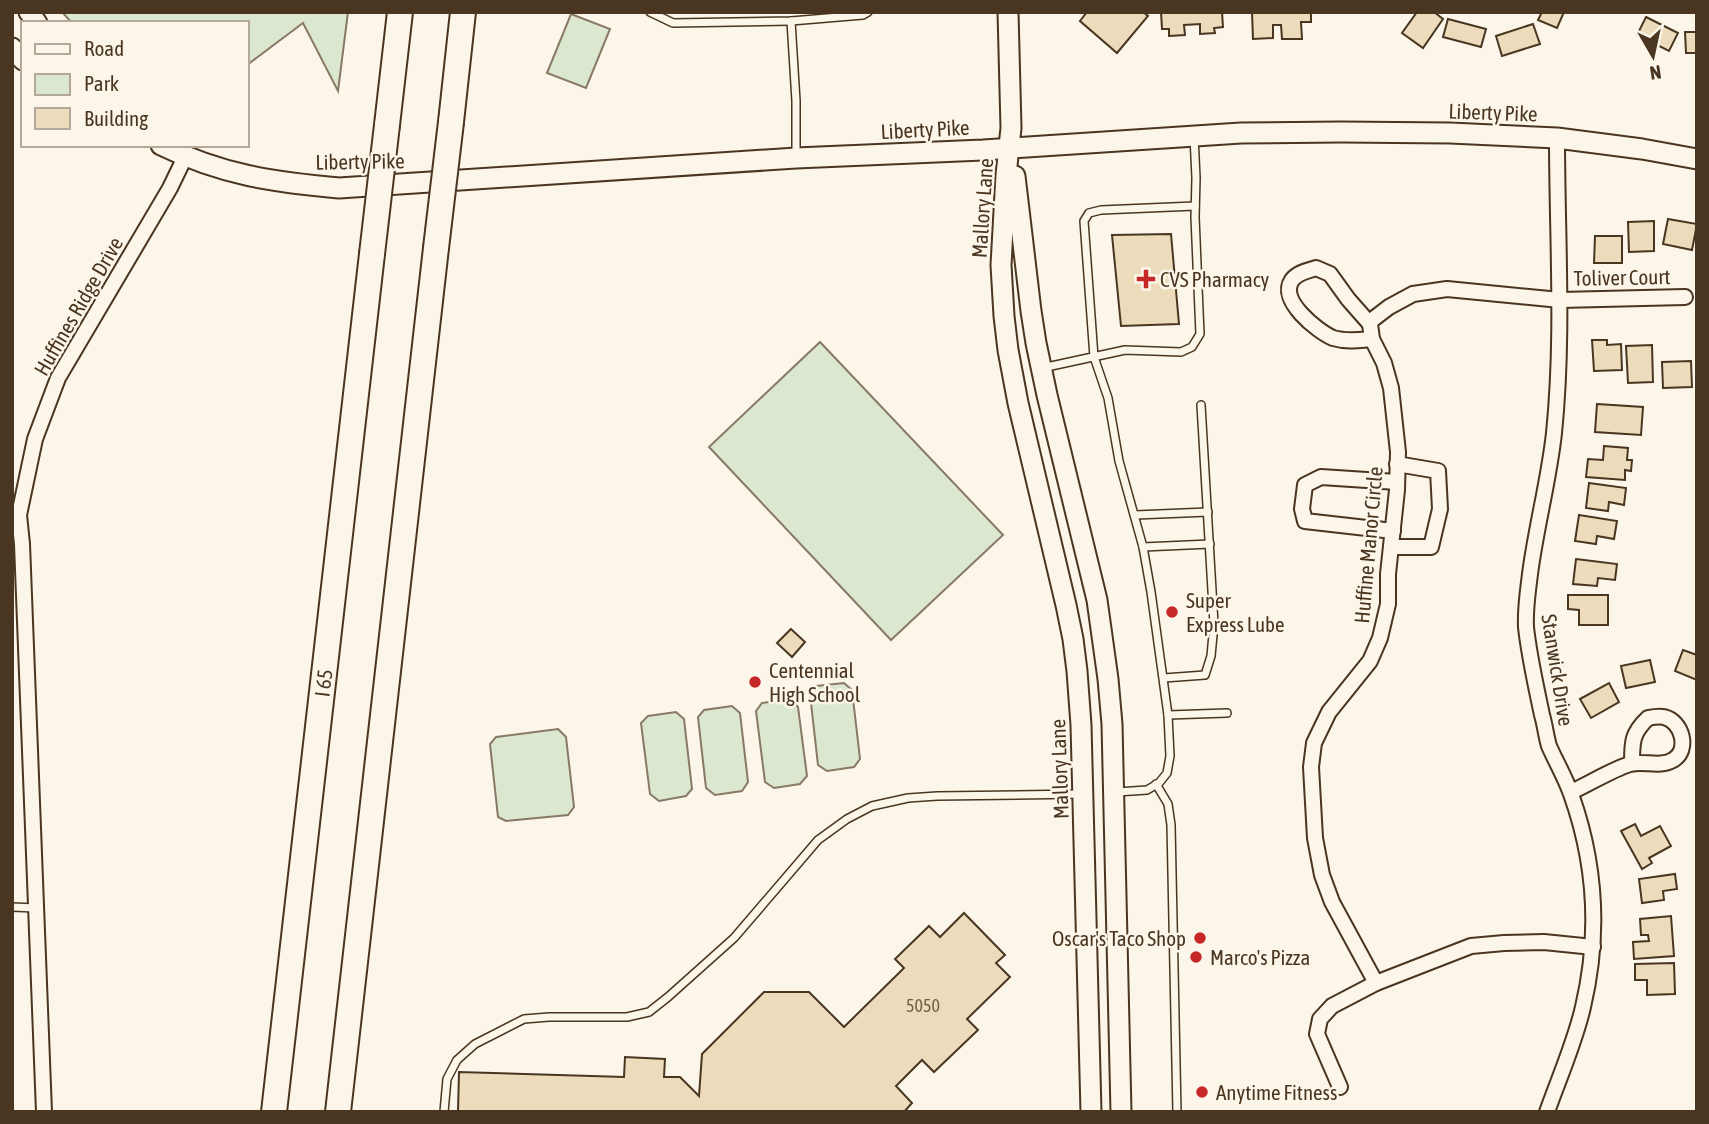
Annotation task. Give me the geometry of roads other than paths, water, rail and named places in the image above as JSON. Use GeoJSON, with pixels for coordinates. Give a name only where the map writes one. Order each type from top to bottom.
{"type":"FeatureCollection","features":[{"type":"Feature","properties":{"kind":"highway","name":"I 65"},"geometry":{"type":"LineString","coordinates":[[274,1112],[400,12]]}},
{"type":"Feature","properties":{"kind":"highway"},"geometry":{"type":"LineString","coordinates":[[338,1112],[463,12]]}},
{"type":"Feature","properties":{"kind":"main road"},"geometry":{"type":"LineString","coordinates":[[1007,12],[1010,148]]}},
{"type":"Feature","properties":{"kind":"main road","name":"Liberty Pike"},"geometry":{"type":"LineString","coordinates":[[165,147],[229,172],[281,182],[340,188],[1238,133],[1450,133],[1557,138],[1697,159]]}},
{"type":"Feature","properties":{"kind":"main road","name":"Mallory Lane"},"geometry":{"type":"LineString","coordinates":[[1010,148],[1031,311],[1097,600],[1108,679],[1112,724],[1121,1112]]}},
{"type":"Feature","properties":{"kind":"main road","name":"Mallory Lane"},"geometry":{"type":"LineString","coordinates":[[1010,148],[1001,265],[1008,350],[1018,403],[1064,594],[1077,671],[1081,725],[1091,1112]]}},
{"type":"Feature","properties":{"kind":"main road"},"geometry":{"type":"LineString","coordinates":[[1082,794],[1112,792]]}},
{"type":"Feature","properties":{"kind":"street","name":"Stanwick Drive"},"geometry":{"type":"LineString","coordinates":[[1546,1112],[1583,1008],[1595,921],[1583,834],[1571,792],[1549,744],[1536,688],[1526,625],[1533,552],[1554,434],[1560,300],[1557,138]]}},
{"type":"Feature","properties":{"kind":"street","name":"Huffines Ridge Drive"},"geometry":{"type":"LineString","coordinates":[[44,1112],[18,574],[19,515],[35,439],[58,378],[170,188],[185,157]]}},
{"type":"Feature","properties":{"kind":"street"},"geometry":{"type":"LineString","coordinates":[[1372,339],[1351,341],[1333,338],[1316,327],[1296,309],[1289,293],[1291,281],[1300,273],[1317,268],[1330,274],[1370,324],[1389,307],[1413,294],[1447,289],[1560,300]]}},
{"type":"Feature","properties":{"kind":"street","name":"Toliver Court"},"geometry":{"type":"LineString","coordinates":[[1560,300],[1685,297]]}},
{"type":"Feature","properties":{"kind":"street","name":"Huffine Manor Circle"},"geometry":{"type":"LineString","coordinates":[[1370,324],[1372,339],[1384,363],[1391,388],[1398,452],[1388,604],[1380,638],[1370,661],[1329,712],[1314,743],[1311,767],[1315,838],[1322,875],[1332,902],[1376,983]]}},
{"type":"Feature","properties":{"kind":"street"},"geometry":{"type":"LineString","coordinates":[[1392,547],[1431,547],[1440,509],[1438,471],[1397,464]]}},
{"type":"Feature","properties":{"kind":"street"},"geometry":{"type":"LineString","coordinates":[[1393,531],[1305,521],[1302,509],[1305,485],[1321,477],[1397,482]]}},
{"type":"Feature","properties":{"kind":"street"},"geometry":{"type":"LineString","coordinates":[[1571,792],[1633,763]]}},
{"type":"Feature","properties":{"kind":"street"},"geometry":{"type":"LineString","coordinates":[[1340,1087],[1317,1034],[1320,1019],[1332,1006],[1376,983],[1471,946],[1544,942],[1593,947]]}},
{"type":"Feature","properties":{"kind":"lane"},"geometry":{"type":"LineString","coordinates":[[650,12],[673,23],[791,21],[863,15],[868,12]]}},
{"type":"Feature","properties":{"kind":"lane"},"geometry":{"type":"LineString","coordinates":[[791,21],[796,158]]}},
{"type":"Feature","properties":{"kind":"lane"},"geometry":{"type":"LineString","coordinates":[[1042,368],[1125,350],[1181,352],[1192,347],[1200,334],[1194,136]]}},
{"type":"Feature","properties":{"kind":"lane"},"geometry":{"type":"LineString","coordinates":[[1112,792],[1146,790],[1167,773],[1170,756],[1168,715],[1143,547],[1119,461],[1108,398],[1094,357],[1084,221],[1089,213],[1101,210],[1195,205]]}},
{"type":"Feature","properties":{"kind":"lane"},"geometry":{"type":"LineString","coordinates":[[1164,678],[1205,676],[1211,656],[1214,624],[1201,405]]}},
{"type":"Feature","properties":{"kind":"lane"},"geometry":{"type":"LineString","coordinates":[[1135,515],[1208,512]]}},
{"type":"Feature","properties":{"kind":"lane"},"geometry":{"type":"LineString","coordinates":[[1143,547],[1210,544]]}},
{"type":"Feature","properties":{"kind":"lane"},"geometry":{"type":"LineString","coordinates":[[1168,715],[1227,713]]}},
{"type":"Feature","properties":{"kind":"lane"},"geometry":{"type":"LineString","coordinates":[[1156,784],[1168,804],[1171,825],[1177,1112]]}},
{"type":"Feature","properties":{"kind":"lane"},"geometry":{"type":"LineString","coordinates":[[444,1112],[447,1079],[457,1060],[475,1044],[524,1019],[627,1017],[649,1012],[734,938],[818,840],[847,819],[872,806],[908,798],[937,796],[1082,794]]}},
{"type":"Feature","properties":{"kind":"lane"},"geometry":{"type":"LineString","coordinates":[[12,907],[36,908]]}},
{"type":"Feature","properties":{"kind":"place","name":"CVS Pharmacy"},"geometry":{"type":"Point","coordinates":[1146,279]}},
{"type":"Feature","properties":{"kind":"place","name":"Super Express Lube"},"geometry":{"type":"Point","coordinates":[1172,612]}},
{"type":"Feature","properties":{"kind":"place","name":"Centennial High School"},"geometry":{"type":"Point","coordinates":[755,682]}},
{"type":"Feature","properties":{"kind":"place","name":"Oscar's Taco Shop"},"geometry":{"type":"Point","coordinates":[1200,938]}},
{"type":"Feature","properties":{"kind":"place","name":"Marco's Pizza"},"geometry":{"type":"Point","coordinates":[1196,957]}},
{"type":"Feature","properties":{"kind":"place","name":"Anytime Fitness"},"geometry":{"type":"Point","coordinates":[1202,1092]}}]}
